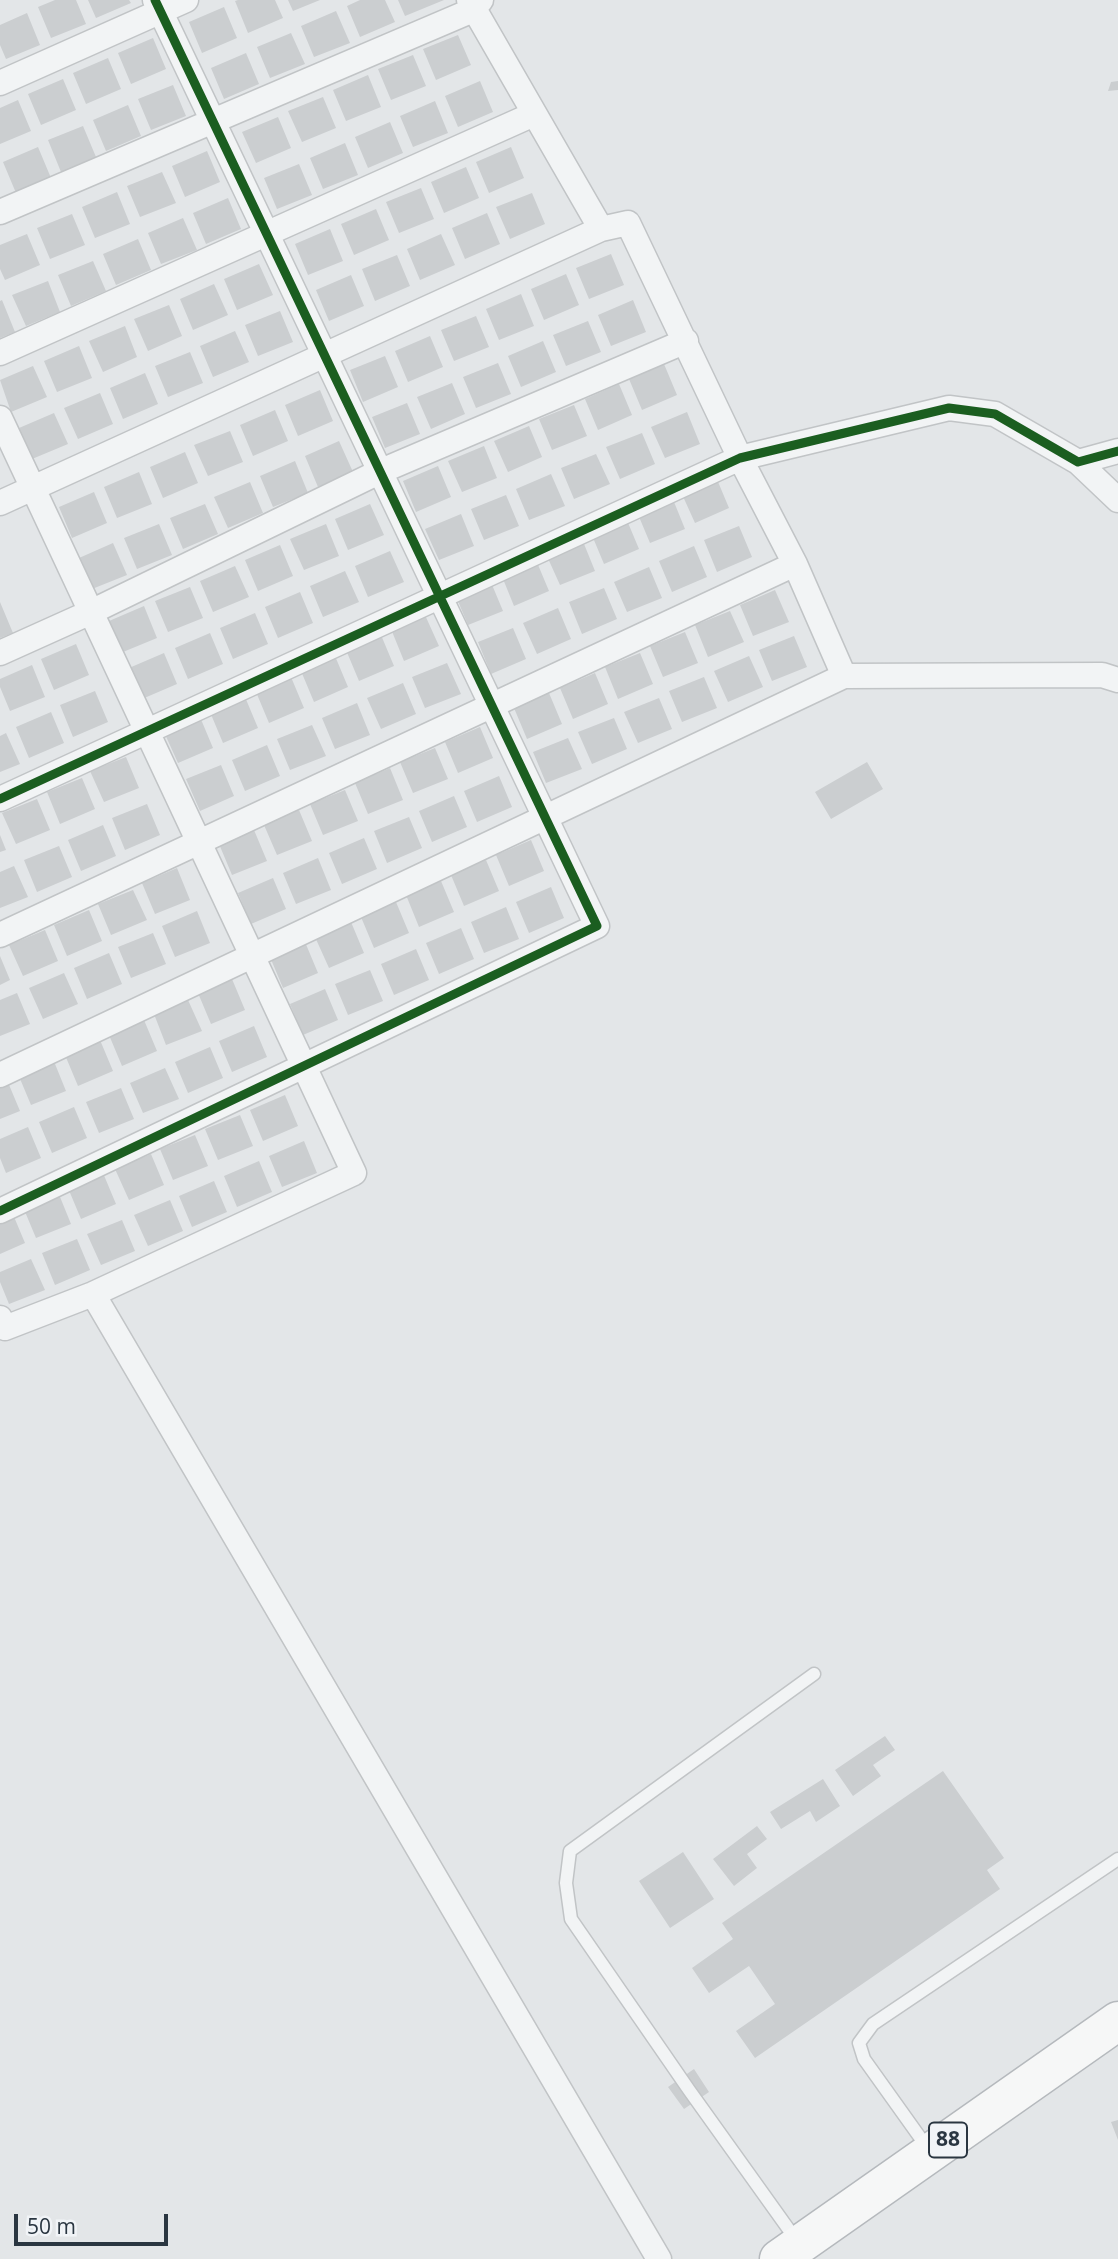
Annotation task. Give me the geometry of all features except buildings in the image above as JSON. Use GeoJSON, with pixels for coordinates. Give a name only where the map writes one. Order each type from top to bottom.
{"type":"FeatureCollection","features":[{"type":"Feature","properties":{"kind":"highway","name":"88"},"geometry":{"type":"LineString","coordinates":[[789,2252],[1118,2021]]}},
{"type":"Feature","properties":{"kind":"street"},"geometry":{"type":"LineString","coordinates":[[0,83],[158,6],[186,0]]}},
{"type":"Feature","properties":{"kind":"street"},"geometry":{"type":"LineString","coordinates":[[0,212],[213,121],[474,3],[601,229]]}},
{"type":"Feature","properties":{"kind":"street"},"geometry":{"type":"LineString","coordinates":[[0,1211],[597,926],[158,6]]}},
{"type":"Feature","properties":{"kind":"street"},"geometry":{"type":"LineString","coordinates":[[0,352],[534,114]]}},
{"type":"Feature","properties":{"kind":"street"},"geometry":{"type":"LineString","coordinates":[[0,503],[601,229],[628,223],[740,458],[795,564],[844,676]]}},
{"type":"Feature","properties":{"kind":"street"},"geometry":{"type":"LineString","coordinates":[[0,653],[91,612],[379,472],[685,341]]}},
{"type":"Feature","properties":{"kind":"street"},"geometry":{"type":"LineString","coordinates":[[0,799],[740,458],[949,408],[995,414],[1078,462],[1118,500]]}},
{"type":"Feature","properties":{"kind":"street"},"geometry":{"type":"LineString","coordinates":[[0,418],[354,1173],[93,1294],[5,1328],[0,1318]]}},
{"type":"Feature","properties":{"kind":"street"},"geometry":{"type":"LineString","coordinates":[[1078,462],[1118,452]]}},
{"type":"Feature","properties":{"kind":"street"},"geometry":{"type":"LineString","coordinates":[[0,935],[795,564]]}},
{"type":"Feature","properties":{"kind":"street"},"geometry":{"type":"LineString","coordinates":[[0,1075],[844,676],[1102,675],[1118,680]]}},
{"type":"Feature","properties":{"kind":"street"},"geometry":{"type":"LineString","coordinates":[[93,1294],[659,2259]]}},
{"type":"Feature","properties":{"kind":"lane"},"geometry":{"type":"LineString","coordinates":[[789,2252],[689,2090],[571,1919],[566,1883],[570,1851],[814,1674]]}},
{"type":"Feature","properties":{"kind":"lane"},"geometry":{"type":"LineString","coordinates":[[930,2152],[864,2059],[859,2043],[873,2024],[1118,1859]]}},
{"type":"Feature","properties":{"kind":"cycle path"},"geometry":{"type":"LineString","coordinates":[[0,1211],[597,926],[155,0]]}},
{"type":"Feature","properties":{"kind":"cycle path"},"geometry":{"type":"LineString","coordinates":[[0,799],[740,458],[949,408],[995,414],[1078,462],[1118,451]]}}]}
